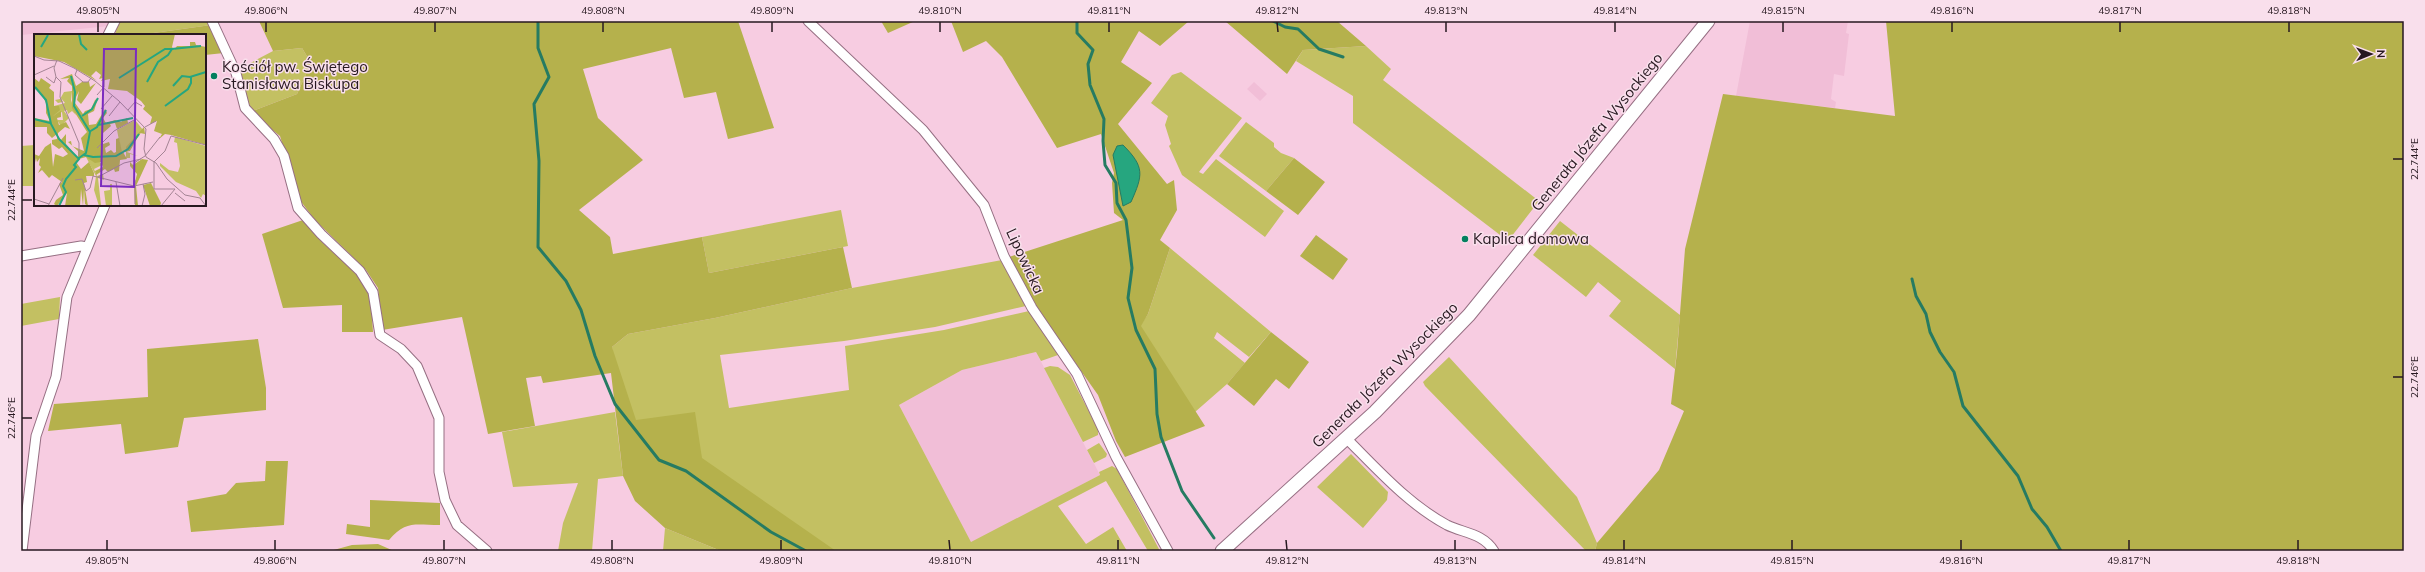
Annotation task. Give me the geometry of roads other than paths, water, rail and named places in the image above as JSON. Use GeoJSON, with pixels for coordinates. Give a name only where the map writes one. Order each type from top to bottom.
{"type":"FeatureCollection","features":[{"type":"Feature","properties":{"kind":"street"},"geometry":{"type":"LineString","coordinates":[[108,34],[115,21]]}},
{"type":"Feature","properties":{"kind":"street"},"geometry":{"type":"LineString","coordinates":[[212,21],[236,73],[245,108],[274,139],[284,156],[298,208],[321,234],[360,271],[373,292],[380,335],[401,349],[416,366],[439,418],[440,472],[445,500],[457,525],[487,551]]}},
{"type":"Feature","properties":{"kind":"street","name":"Lipowicka"},"geometry":{"type":"LineString","coordinates":[[808,21],[924,130],[984,205],[1004,256],[1025,295],[1077,374],[1116,457],[1168,551]]}},
{"type":"Feature","properties":{"kind":"street","name":"Generała Józefa Wysockiego"},"geometry":{"type":"LineString","coordinates":[[1222,551],[1346,438],[1431,356],[1469,315],[1708,21]]}},
{"type":"Feature","properties":{"kind":"street"},"geometry":{"type":"LineString","coordinates":[[22,551],[36,436],[56,377],[67,297],[86,247],[105,206]]}},
{"type":"Feature","properties":{"kind":"street"},"geometry":{"type":"LineString","coordinates":[[21,256],[81,246],[86,247]]}},
{"type":"Feature","properties":{"kind":"street"},"geometry":{"type":"LineString","coordinates":[[1346,438],[1403,494],[1448,526],[1477,536],[1487,542],[1494,551]]}},
{"type":"Feature","properties":{"kind":"waterway"},"geometry":{"type":"LineString","coordinates":[[538,21],[538,48],[549,77],[534,104],[539,161],[538,247],[566,281],[581,310],[595,356],[615,404],[659,460],[686,471],[771,532],[806,551]]}},
{"type":"Feature","properties":{"kind":"waterway"},"geometry":{"type":"LineString","coordinates":[[1077,21],[1077,33],[1093,50],[1088,64],[1090,85],[1104,119],[1103,141],[1105,165],[1116,183],[1117,203],[1126,220],[1132,268],[1128,298],[1136,330],[1155,369],[1157,414],[1161,437],[1182,491],[1214,538]]}},
{"type":"Feature","properties":{"kind":"waterway"},"geometry":{"type":"LineString","coordinates":[[1273,21],[1285,27],[1298,29],[1319,49],[1343,57]]}},
{"type":"Feature","properties":{"kind":"waterway"},"geometry":{"type":"LineString","coordinates":[[1912,279],[1916,296],[1926,314],[1930,332],[1940,352],[1954,372],[1963,406],[2018,476],[2032,509],[2047,527],[2061,551]]}},
{"type":"Feature","properties":{"kind":"place","name":"Kościół pw. Świętego Stanisława Biskupa"},"geometry":{"type":"Point","coordinates":[214,76]}},
{"type":"Feature","properties":{"kind":"place","name":"Kaplica domowa"},"geometry":{"type":"Point","coordinates":[1465,239]}}]}
